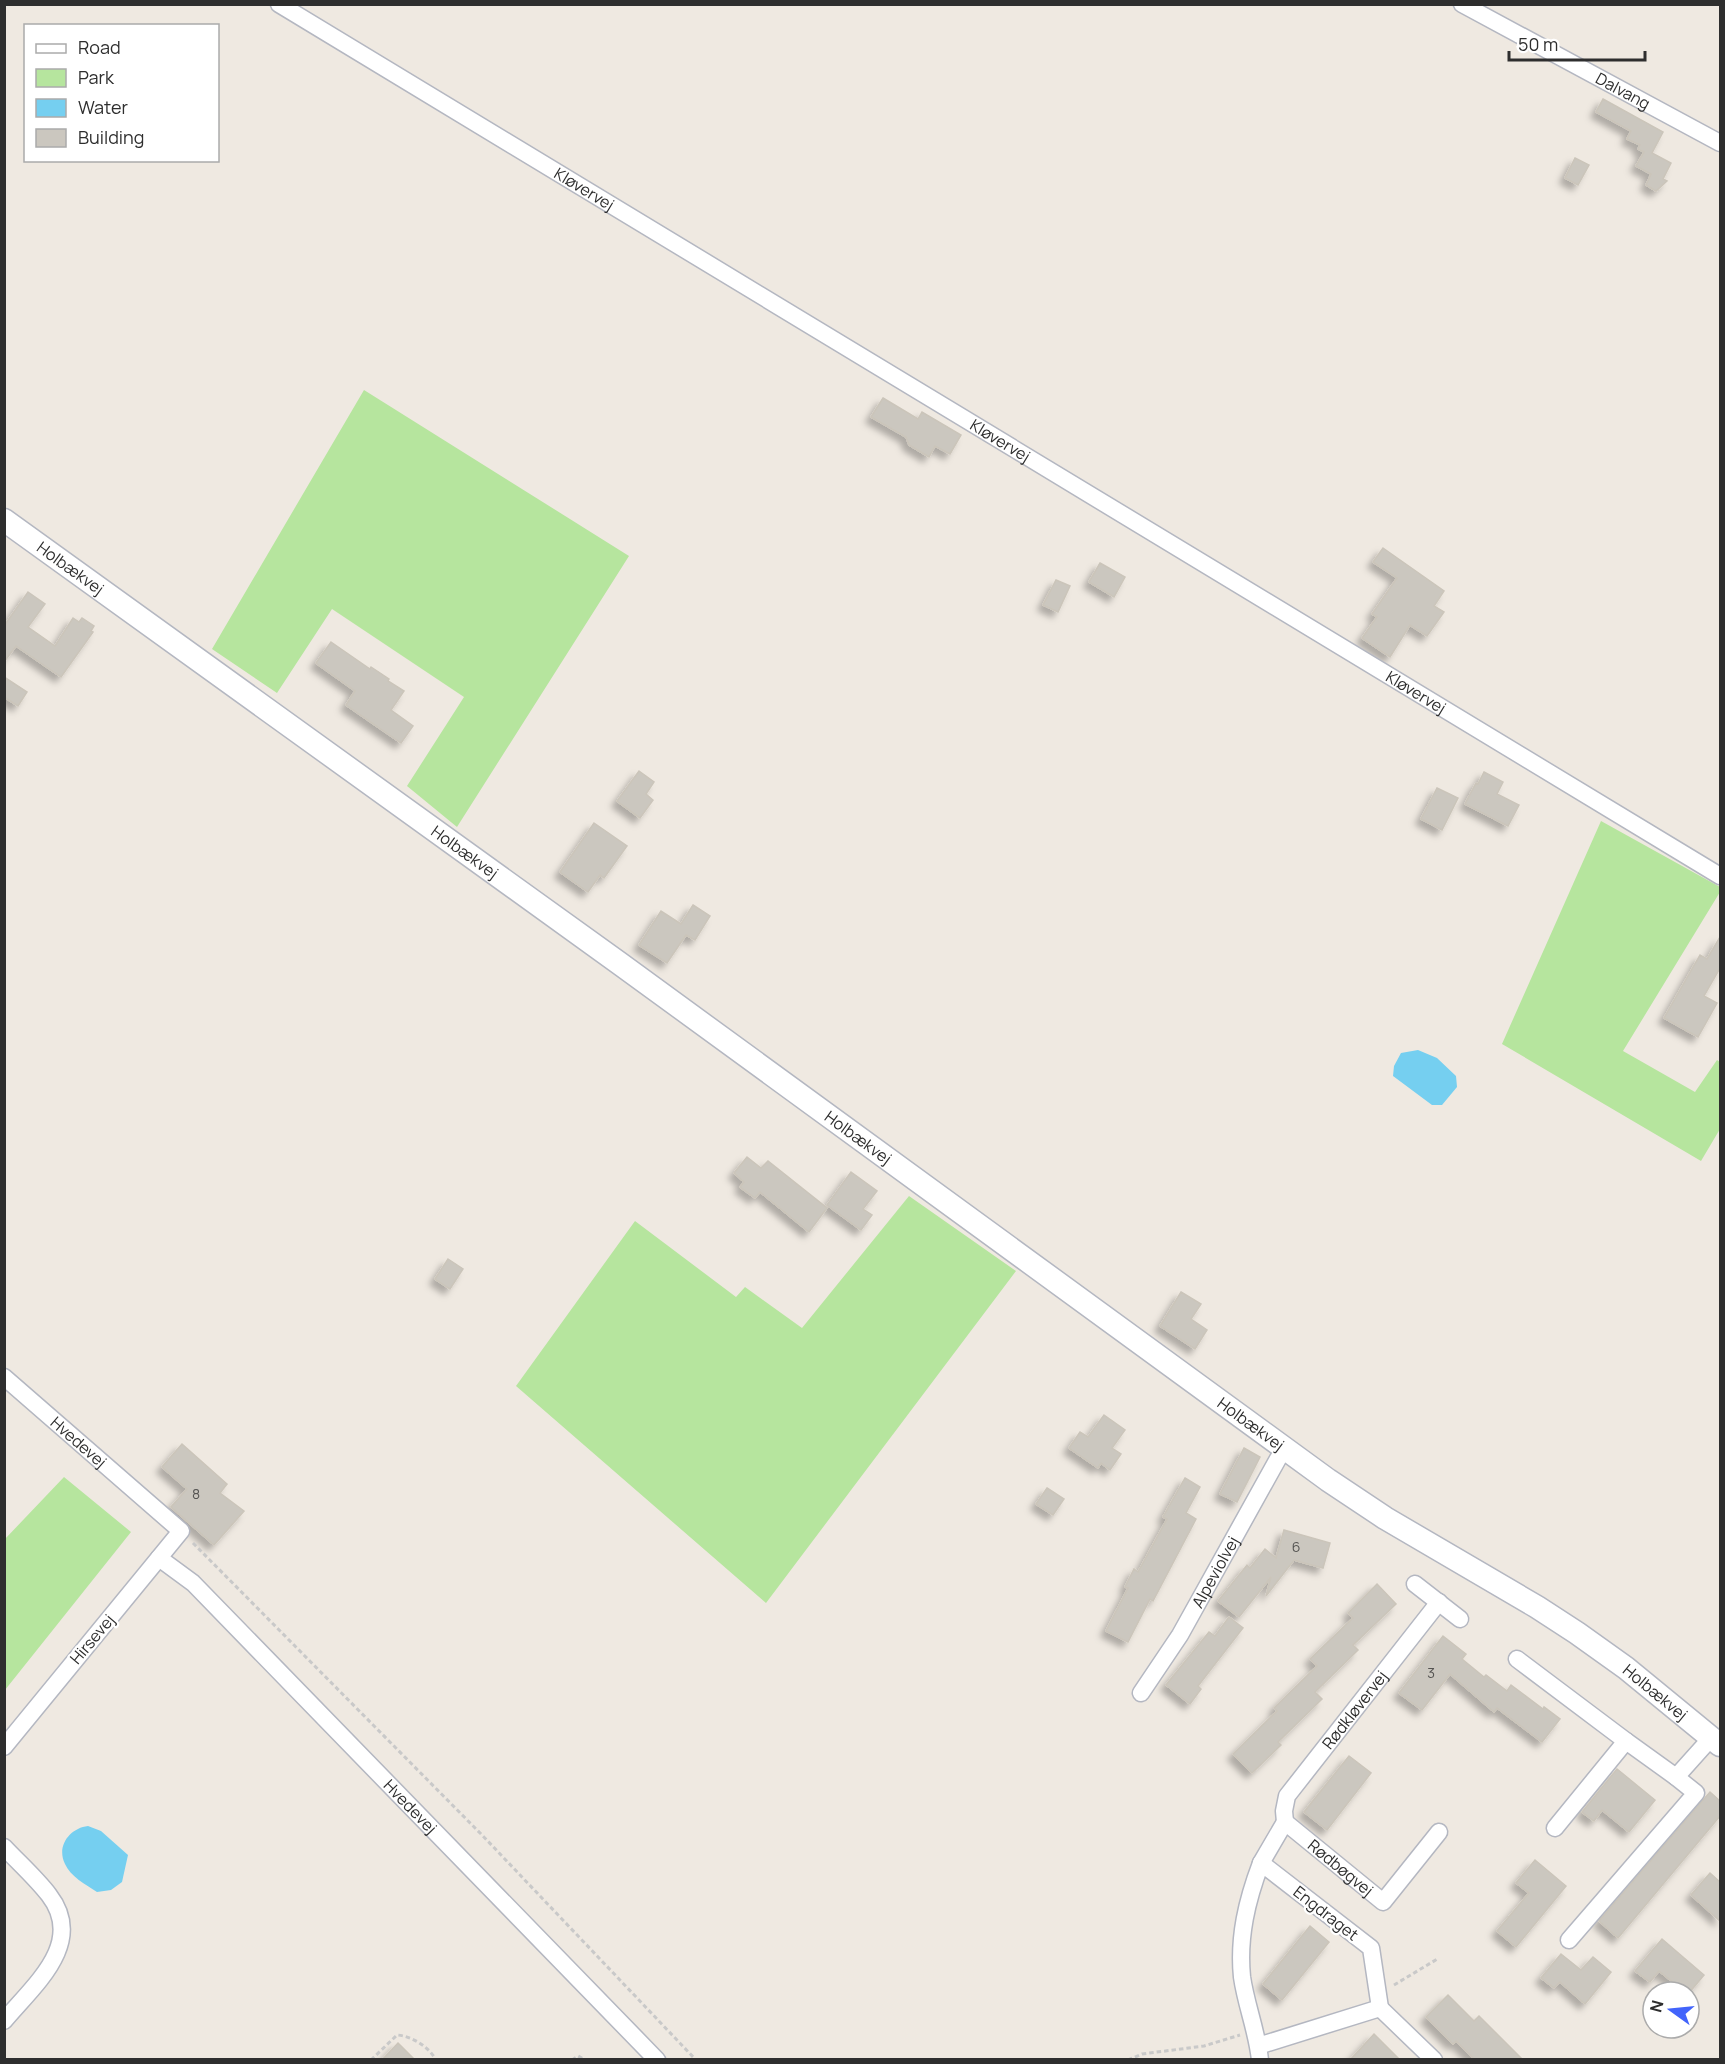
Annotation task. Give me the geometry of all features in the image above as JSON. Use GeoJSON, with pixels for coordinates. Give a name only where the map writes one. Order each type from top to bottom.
{"type":"FeatureCollection","features":[{"type":"Feature","properties":{"kind":"street","name":"Kløvervej"},"geometry":{"type":"LineString","coordinates":[[279,4],[1720,876]]}},
{"type":"Feature","properties":{"kind":"street","name":"Dalvang"},"geometry":{"type":"LineString","coordinates":[[1462,4],[1720,143]]}},
{"type":"Feature","properties":{"kind":"street","name":"Holbækvej"},"geometry":{"type":"LineString","coordinates":[[4,520],[620,963],[1328,1480],[1385,1518],[1537,1606],[1577,1632],[1626,1668],[1716,1742]]}},
{"type":"Feature","properties":{"kind":"street","name":"Hvedevej"},"geometry":{"type":"LineString","coordinates":[[4,1377],[181,1531]]}},
{"type":"Feature","properties":{"kind":"street","name":"Alpeviolvej"},"geometry":{"type":"LineString","coordinates":[[1141,1693],[1180,1635],[1284,1448]]}},
{"type":"Feature","properties":{"kind":"street","name":"Hirsevej"},"geometry":{"type":"LineString","coordinates":[[4,1747],[181,1531]]}},
{"type":"Feature","properties":{"kind":"street","name":"Hvedevej"},"geometry":{"type":"LineString","coordinates":[[159,1558],[201,1591],[657,2060]]}},
{"type":"Feature","properties":{"kind":"street"},"geometry":{"type":"LineString","coordinates":[[1415,1584],[1460,1619]]}},
{"type":"Feature","properties":{"kind":"street","name":"Rødkløvervej"},"geometry":{"type":"LineString","coordinates":[[1285,1822],[1284,1811],[1287,1796],[1439,1602]]}},
{"type":"Feature","properties":{"kind":"street"},"geometry":{"type":"LineString","coordinates":[[1517,1659],[1696,1793],[1569,1940]]}},
{"type":"Feature","properties":{"kind":"street"},"geometry":{"type":"LineString","coordinates":[[1555,1828],[1626,1741]]}},
{"type":"Feature","properties":{"kind":"street"},"geometry":{"type":"LineString","coordinates":[[1676,1778],[1716,1742]]}},
{"type":"Feature","properties":{"kind":"street"},"geometry":{"type":"LineString","coordinates":[[1285,1822],[1261,1863],[1248,1899],[1241,1937],[1242,1978],[1259,2053],[1380,2008],[1434,2060]]}},
{"type":"Feature","properties":{"kind":"street","name":"Rødbøgvej"},"geometry":{"type":"LineString","coordinates":[[1285,1822],[1383,1902],[1439,1832]]}},
{"type":"Feature","properties":{"kind":"street"},"geometry":{"type":"LineString","coordinates":[[4,1847],[50,1896],[60,1917],[62,1935],[56,1959],[4,2020]]}},
{"type":"Feature","properties":{"kind":"street","name":"Engdraget"},"geometry":{"type":"LineString","coordinates":[[1261,1863],[1371,1948],[1380,2008]]}},
{"type":"Feature","properties":{"kind":"path"},"geometry":{"type":"LineString","coordinates":[[181,1531],[482,1835],[696,2060]]}},
{"type":"Feature","properties":{"kind":"path"},"geometry":{"type":"LineString","coordinates":[[371,2060],[397,2035],[408,2036],[430,2052],[436,2060]]}},
{"type":"Feature","properties":{"kind":"path"},"geometry":{"type":"LineString","coordinates":[[572,2060],[578,2056],[585,2060]]}},
{"type":"Feature","properties":{"kind":"green space"},"geometry":{"type":"Polygon","coordinates":[[[364,390],[629,556],[457,827],[407,786],[464,697],[332,609],[277,693],[212,649],[364,390]]]}},
{"type":"Feature","properties":{"kind":"green space"},"geometry":{"type":"Polygon","coordinates":[[[1601,821],[1720,887],[1720,892],[1623,1051],[1695,1092],[1717,1060],[1720,1062],[1720,1129],[1701,1161],[1502,1044],[1601,821]]]}},
{"type":"Feature","properties":{"kind":"green space"},"geometry":{"type":"Polygon","coordinates":[[[909,1196],[1016,1271],[766,1603],[516,1386],[635,1221],[736,1297],[745,1287],[802,1328],[909,1196]]]}},
{"type":"Feature","properties":{"kind":"green space"},"geometry":{"type":"Polygon","coordinates":[[[64,1477],[131,1532],[5,1690],[5,1539],[64,1477]]]}},
{"type":"Feature","properties":{"kind":"water"},"geometry":{"type":"Polygon","coordinates":[[[1418,1050],[1437,1058],[1456,1076],[1457,1087],[1442,1105],[1432,1105],[1393,1076],[1394,1066],[1401,1053],[1418,1050]]]}},
{"type":"Feature","properties":{"kind":"water"},"geometry":{"type":"Polygon","coordinates":[[[88,1826],[101,1831],[128,1855],[122,1882],[111,1890],[97,1892],[74,1876],[65,1864],[62,1851],[66,1839],[81,1827],[88,1826]]]}},
{"type":"Feature","properties":{"kind":"building"},"geometry":{"type":"Polygon","coordinates":[[[1603,99],[1663,132],[1652,153],[1671,163],[1663,179],[1667,181],[1656,191],[1646,185],[1651,174],[1636,166],[1644,152],[1638,149],[1640,145],[1627,139],[1631,131],[1596,112],[1603,99]]]}},
{"type":"Feature","properties":{"kind":"building"},"geometry":{"type":"Polygon","coordinates":[[[1575,158],[1589,165],[1578,185],[1565,178],[1575,158]]]}},
{"type":"Feature","properties":{"kind":"building"},"geometry":{"type":"Polygon","coordinates":[[[883,398],[918,419],[922,412],[961,435],[950,454],[935,446],[929,457],[909,445],[906,437],[871,417],[883,398]]]}},
{"type":"Feature","properties":{"kind":"building"},"geometry":{"type":"Polygon","coordinates":[[[1383,548],[1444,591],[1434,606],[1444,612],[1427,636],[1410,625],[1390,657],[1362,638],[1377,617],[1372,614],[1397,578],[1373,562],[1383,548]]]}},
{"type":"Feature","properties":{"kind":"building"},"geometry":{"type":"Polygon","coordinates":[[[1100,563],[1125,577],[1114,597],[1089,582],[1100,563]]]}},
{"type":"Feature","properties":{"kind":"building"},"geometry":{"type":"Polygon","coordinates":[[[1056,580],[1070,586],[1058,612],[1043,605],[1056,580]]]}},
{"type":"Feature","properties":{"kind":"building"},"geometry":{"type":"Polygon","coordinates":[[[28,592],[45,604],[28,627],[55,646],[73,618],[79,622],[82,618],[94,626],[91,631],[93,632],[61,677],[16,646],[4,662],[4,626],[28,592]]]}},
{"type":"Feature","properties":{"kind":"building"},"geometry":{"type":"Polygon","coordinates":[[[331,642],[404,691],[391,710],[413,726],[401,743],[346,705],[355,691],[316,663],[331,642]]]}},
{"type":"Feature","properties":{"kind":"building"},"geometry":{"type":"Polygon","coordinates":[[[4,677],[27,692],[18,706],[4,697],[4,677]]]}},
{"type":"Feature","properties":{"kind":"building"},"geometry":{"type":"Polygon","coordinates":[[[639,771],[654,782],[646,794],[653,800],[640,818],[617,801],[639,771]]]}},
{"type":"Feature","properties":{"kind":"building"},"geometry":{"type":"Polygon","coordinates":[[[1484,772],[1503,782],[1497,794],[1519,805],[1508,826],[1465,804],[1484,772]]]}},
{"type":"Feature","properties":{"kind":"building"},"geometry":{"type":"Polygon","coordinates":[[[1437,788],[1458,798],[1442,830],[1421,819],[1437,788]]]}},
{"type":"Feature","properties":{"kind":"building"},"geometry":{"type":"Polygon","coordinates":[[[594,823],[627,846],[604,878],[600,875],[588,892],[560,872],[594,823]]]}},
{"type":"Feature","properties":{"kind":"building"},"geometry":{"type":"Polygon","coordinates":[[[693,905],[710,916],[695,940],[686,935],[667,963],[639,945],[661,911],[681,924],[693,905]]]}},
{"type":"Feature","properties":{"kind":"building"},"geometry":{"type":"Polygon","coordinates":[[[1720,937],[1720,968],[1704,996],[1717,1003],[1698,1037],[1664,1018],[1700,955],[1707,959],[1720,937]]]}},
{"type":"Feature","properties":{"kind":"building"},"geometry":{"type":"Polygon","coordinates":[[[747,1157],[761,1168],[768,1161],[827,1208],[809,1232],[760,1192],[755,1198],[740,1187],[744,1182],[734,1173],[747,1157]]]}},
{"type":"Feature","properties":{"kind":"building"},"geometry":{"type":"Polygon","coordinates":[[[851,1172],[877,1191],[863,1209],[872,1215],[861,1230],[827,1205],[851,1172]]]}},
{"type":"Feature","properties":{"kind":"building"},"geometry":{"type":"Polygon","coordinates":[[[448,1259],[463,1269],[450,1289],[435,1279],[448,1259]]]}},
{"type":"Feature","properties":{"kind":"building"},"geometry":{"type":"Polygon","coordinates":[[[1181,1292],[1201,1304],[1191,1319],[1207,1330],[1195,1349],[1160,1326],[1181,1292]]]}},
{"type":"Feature","properties":{"kind":"building"},"geometry":{"type":"Polygon","coordinates":[[[1104,1415],[1125,1430],[1112,1448],[1121,1454],[1110,1470],[1101,1463],[1098,1468],[1069,1448],[1080,1432],[1088,1437],[1104,1415]]]}},
{"type":"Feature","properties":{"kind":"building"},"geometry":{"type":"Polygon","coordinates":[[[182,1444],[227,1484],[220,1493],[244,1511],[214,1545],[171,1507],[187,1489],[162,1467],[182,1444]]]}},
{"type":"Feature","properties":{"kind":"building"},"geometry":{"type":"Polygon","coordinates":[[[1244,1448],[1260,1457],[1237,1502],[1220,1494],[1244,1448]]]}},
{"type":"Feature","properties":{"kind":"building"},"geometry":{"type":"Polygon","coordinates":[[[1185,1478],[1200,1487],[1186,1513],[1196,1519],[1153,1601],[1150,1599],[1128,1642],[1106,1631],[1128,1588],[1125,1587],[1134,1569],[1138,1572],[1167,1519],[1163,1517],[1185,1478]]]}},
{"type":"Feature","properties":{"kind":"building"},"geometry":{"type":"Polygon","coordinates":[[[1047,1488],[1064,1499],[1053,1515],[1036,1504],[1047,1488]]]}},
{"type":"Feature","properties":{"kind":"building"},"geometry":{"type":"Polygon","coordinates":[[[1284,1530],[1330,1543],[1323,1568],[1294,1560],[1266,1596],[1271,1577],[1239,1617],[1218,1601],[1247,1565],[1250,1568],[1265,1549],[1276,1558],[1284,1530]]]}},
{"type":"Feature","properties":{"kind":"building"},"geometry":{"type":"Polygon","coordinates":[[[1377,1584],[1396,1604],[1353,1645],[1358,1650],[1315,1692],[1322,1699],[1278,1742],[1281,1745],[1252,1773],[1233,1754],[1277,1711],[1274,1708],[1317,1666],[1310,1659],[1353,1618],[1348,1613],[1377,1584]]]}},
{"type":"Feature","properties":{"kind":"building"},"geometry":{"type":"Polygon","coordinates":[[[1229,1617],[1243,1628],[1198,1686],[1201,1689],[1190,1704],[1166,1685],[1209,1632],[1215,1636],[1229,1617]]]}},
{"type":"Feature","properties":{"kind":"building"},"geometry":{"type":"Polygon","coordinates":[[[1443,1636],[1466,1654],[1462,1659],[1484,1677],[1486,1675],[1507,1691],[1511,1685],[1560,1719],[1542,1742],[1497,1708],[1494,1712],[1450,1674],[1422,1710],[1399,1693],[1443,1636]]]}},
{"type":"Feature","properties":{"kind":"building"},"geometry":{"type":"Polygon","coordinates":[[[1349,1756],[1371,1773],[1327,1830],[1304,1812],[1349,1756]]]}},
{"type":"Feature","properties":{"kind":"building"},"geometry":{"type":"Polygon","coordinates":[[[1617,1769],[1655,1800],[1629,1832],[1602,1810],[1594,1821],[1582,1812],[1617,1769]]]}},
{"type":"Feature","properties":{"kind":"building"},"geometry":{"type":"Polygon","coordinates":[[[1710,1792],[1720,1801],[1720,1816],[1618,1938],[1599,1921],[1710,1792]]]}},
{"type":"Feature","properties":{"kind":"building"},"geometry":{"type":"Polygon","coordinates":[[[1535,1860],[1566,1886],[1516,1947],[1497,1931],[1529,1893],[1516,1883],[1535,1860]]]}},
{"type":"Feature","properties":{"kind":"building"},"geometry":{"type":"Polygon","coordinates":[[[1710,1873],[1720,1882],[1720,1921],[1691,1895],[1710,1873]]]}},
{"type":"Feature","properties":{"kind":"building"},"geometry":{"type":"Polygon","coordinates":[[[1310,1926],[1329,1942],[1282,2000],[1263,1984],[1310,1926]]]}},
{"type":"Feature","properties":{"kind":"building"},"geometry":{"type":"Polygon","coordinates":[[[1662,1939],[1704,1975],[1700,1980],[1670,1980],[1659,1971],[1652,1980],[1647,1980],[1635,1971],[1662,1939]]]}},
{"type":"Feature","properties":{"kind":"building"},"geometry":{"type":"Polygon","coordinates":[[[1561,1954],[1581,1970],[1593,1957],[1611,1972],[1585,2004],[1560,1982],[1554,1988],[1541,1978],[1561,1954]]]}},
{"type":"Feature","properties":{"kind":"building"},"geometry":{"type":"Polygon","coordinates":[[[1448,1995],[1474,2021],[1479,2016],[1523,2060],[1475,2060],[1456,2041],[1453,2044],[1426,2017],[1448,1995]]]}},
{"type":"Feature","properties":{"kind":"building"},"geometry":{"type":"Polygon","coordinates":[[[1374,2034],[1400,2060],[1350,2060],[1374,2034]]]}},
{"type":"Feature","properties":{"kind":"building"},"geometry":{"type":"Polygon","coordinates":[[[398,2043],[415,2060],[382,2060],[398,2043]]]}}]}
